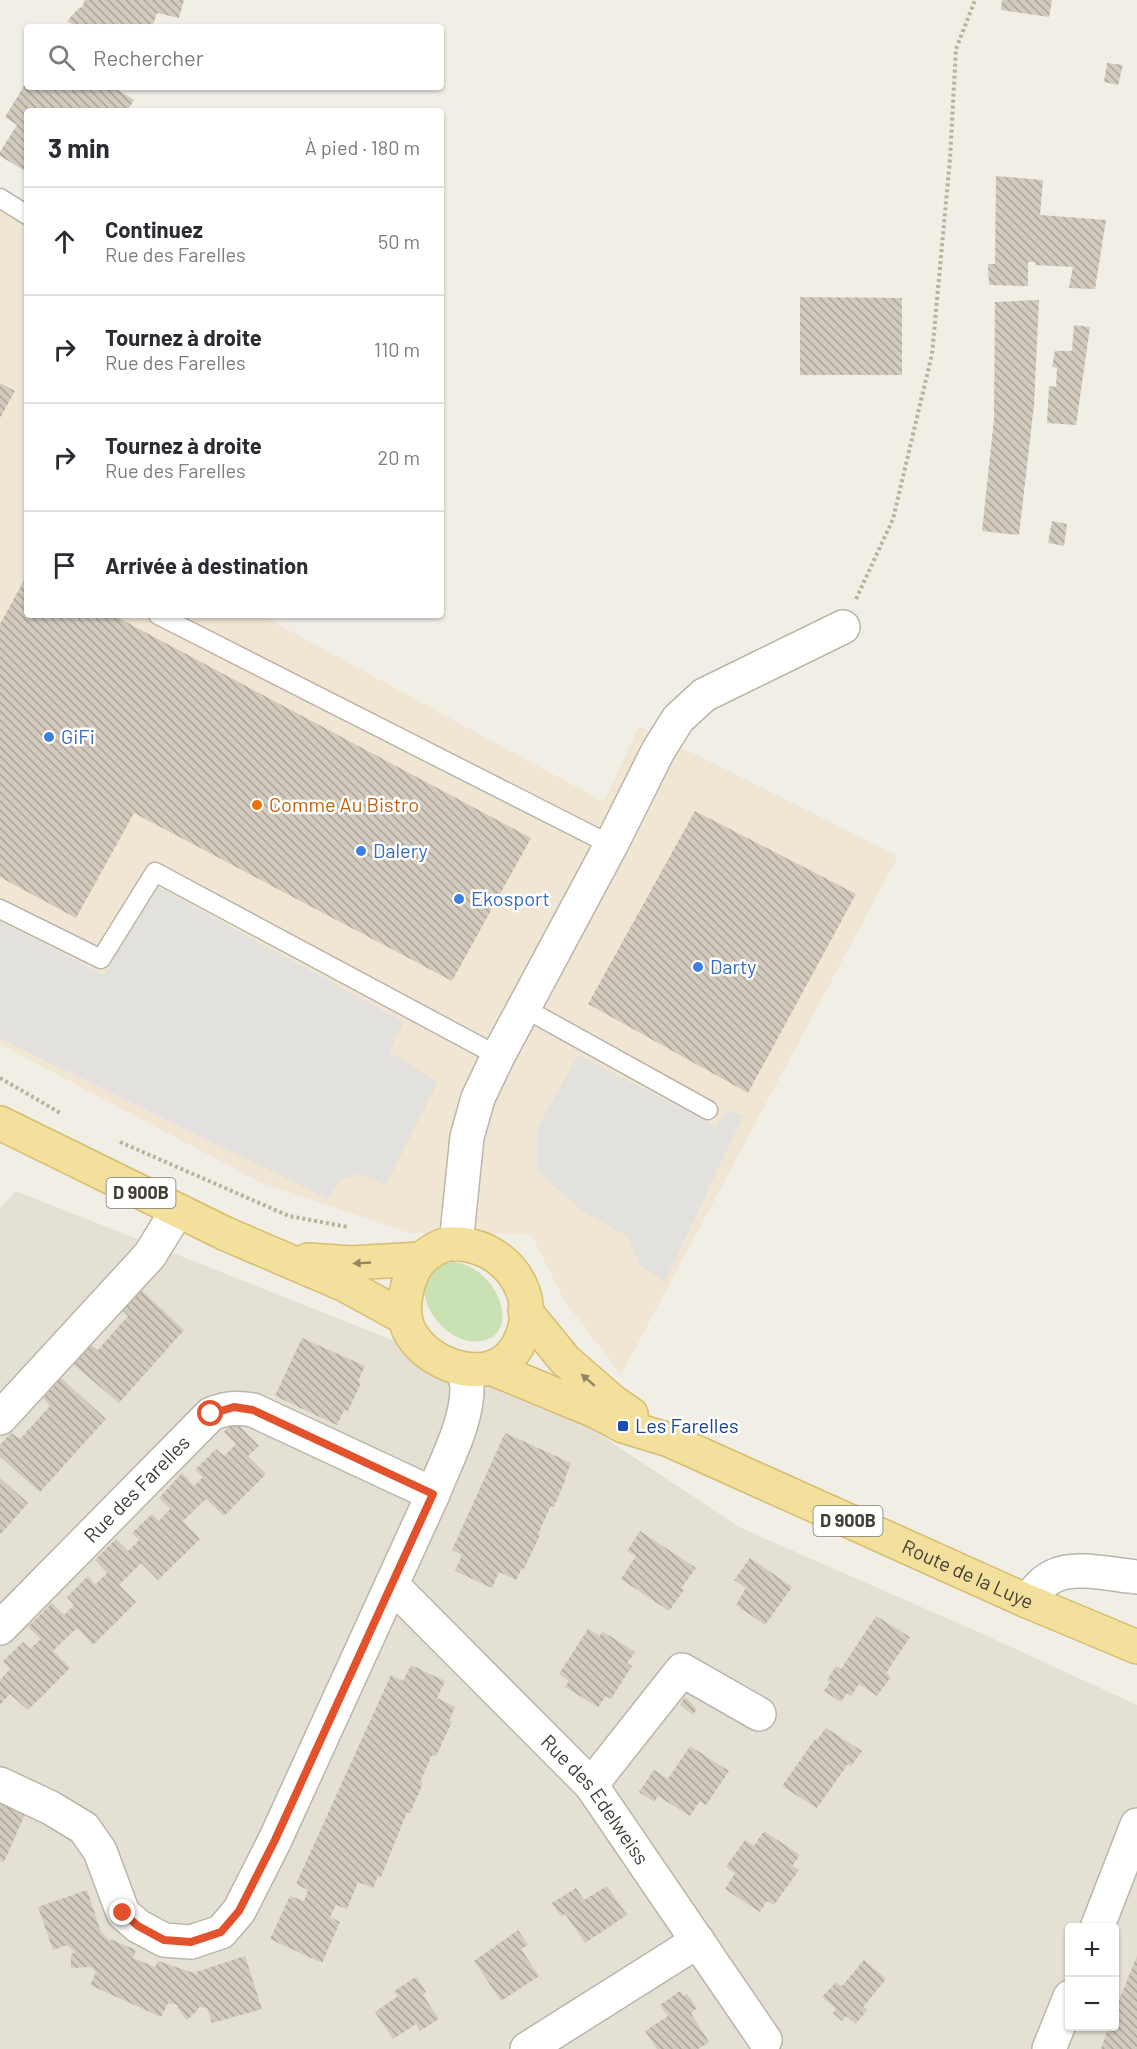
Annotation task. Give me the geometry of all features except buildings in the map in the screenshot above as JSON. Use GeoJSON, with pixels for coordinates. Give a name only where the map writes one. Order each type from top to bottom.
{"type":"FeatureCollection","features":[{"type":"Feature","properties":{"kind":"main road","name":"D 900B"},"geometry":{"type":"LineString","coordinates":[[0,1123],[226,1234],[345,1285],[405,1318]]}},
{"type":"Feature","properties":{"kind":"main road"},"geometry":{"type":"LineString","coordinates":[[456,1244],[474,1247],[500,1259],[512,1270],[520,1282],[524,1295],[525,1311],[520,1342],[514,1353],[504,1361],[478,1369],[439,1360],[424,1349],[411,1334],[405,1318],[405,1298],[410,1275],[420,1259],[433,1249],[456,1244]]}},
{"type":"Feature","properties":{"kind":"main road","name":"D 900B"},"geometry":{"type":"LineString","coordinates":[[284,1258],[351,1263],[420,1259]]}},
{"type":"Feature","properties":{"kind":"main road","name":"Route de la Luye"},"geometry":{"type":"LineString","coordinates":[[525,1311],[565,1360],[612,1401],[669,1440]]}},
{"type":"Feature","properties":{"kind":"main road","name":"Route de la Luye"},"geometry":{"type":"LineString","coordinates":[[478,1369],[586,1407],[623,1426],[669,1440],[1027,1601],[1137,1647]]}},
{"type":"Feature","properties":{"kind":"street"},"geometry":{"type":"LineString","coordinates":[[456,1244],[466,1137],[478,1098],[658,751],[678,718],[704,695],[843,627]]}},
{"type":"Feature","properties":{"kind":"street"},"geometry":{"type":"LineString","coordinates":[[0,1418],[150,1255],[177,1210]]}},
{"type":"Feature","properties":{"kind":"street"},"geometry":{"type":"LineString","coordinates":[[0,1784],[51,1808],[84,1828],[100,1851],[123,1913],[138,1926],[164,1940],[191,1942],[221,1932],[239,1911],[275,1840],[392,1585],[453,1444],[464,1410],[467,1389],[478,1369]]}},
{"type":"Feature","properties":{"kind":"street","name":"Rue des Farelles"},"geometry":{"type":"LineString","coordinates":[[0,1628],[211,1414],[222,1409],[234,1407],[253,1410],[433,1494]]}},
{"type":"Feature","properties":{"kind":"street"},"geometry":{"type":"LineString","coordinates":[[1027,1601],[1042,1583],[1055,1575],[1073,1571],[1137,1577]]}},
{"type":"Feature","properties":{"kind":"street","name":"Rue des Edelweiss"},"geometry":{"type":"LineString","coordinates":[[392,1585],[591,1785],[765,2040]]}},
{"type":"Feature","properties":{"kind":"street"},"geometry":{"type":"LineString","coordinates":[[591,1785],[682,1670],[759,1714]]}},
{"type":"Feature","properties":{"kind":"street"},"geometry":{"type":"LineString","coordinates":[[1099,1923],[1137,1825]]}},
{"type":"Feature","properties":{"kind":"street"},"geometry":{"type":"LineString","coordinates":[[527,2049],[698,1941]]}},
{"type":"Feature","properties":{"kind":"street"},"geometry":{"type":"LineString","coordinates":[[1049,2049],[1065,2009]]}},
{"type":"Feature","properties":{"kind":"lane"},"geometry":{"type":"LineString","coordinates":[[0,198],[24,213]]}},
{"type":"Feature","properties":{"kind":"lane"},"geometry":{"type":"LineString","coordinates":[[164,618],[611,845]]}},
{"type":"Feature","properties":{"kind":"lane"},"geometry":{"type":"LineString","coordinates":[[0,909],[101,959],[154,872],[498,1056]]}},
{"type":"Feature","properties":{"kind":"lane"},"geometry":{"type":"LineString","coordinates":[[524,1008],[708,1110]]}},
{"type":"Feature","properties":{"kind":"path"},"geometry":{"type":"LineString","coordinates":[[843,627],[893,519],[932,354],[950,159],[956,49],[975,0]]}},
{"type":"Feature","properties":{"kind":"path"},"geometry":{"type":"LineString","coordinates":[[0,1078],[71,1119]]}},
{"type":"Feature","properties":{"kind":"path"},"geometry":{"type":"LineString","coordinates":[[114,1139],[289,1216],[355,1228]]}},
{"type":"Feature","properties":{"kind":"shaded area"},"geometry":{"type":"Polygon","coordinates":[[[0,204],[24,220],[24,618],[267,618],[604,802],[639,726],[898,856],[621,1375],[564,1300],[531,1234],[409,1233],[260,1182],[0,1044],[0,204]]]}},
{"type":"Feature","properties":{"kind":"shaded area"},"geometry":{"type":"Polygon","coordinates":[[[158,887],[404,1022],[389,1052],[438,1082],[386,1185],[359,1174],[340,1180],[328,1199],[0,1038],[0,922],[104,975],[158,887]]]}},
{"type":"Feature","properties":{"kind":"shaded area"},"geometry":{"type":"Polygon","coordinates":[[[578,1055],[716,1126],[727,1110],[743,1116],[665,1281],[640,1266],[627,1236],[584,1212],[538,1172],[537,1129],[578,1055]]]}},
{"type":"Feature","properties":{"kind":"shaded area"},"geometry":{"type":"Polygon","coordinates":[[[16,1191],[552,1403],[741,1528],[983,1634],[1137,1705],[1137,2049],[0,2049],[0,1208],[16,1191]]]}},
{"type":"Feature","properties":{"kind":"green space"},"geometry":{"type":"Polygon","coordinates":[[[452,1262],[467,1266],[481,1274],[499,1299],[502,1313],[501,1325],[495,1335],[482,1341],[466,1340],[451,1333],[438,1322],[429,1308],[424,1293],[426,1279],[435,1268],[452,1262]]]}},
{"type":"Feature","properties":{"kind":"place","name":"GiFi"},"geometry":{"type":"Point","coordinates":[49,737]}},
{"type":"Feature","properties":{"kind":"place","name":"Comme Au Bistro"},"geometry":{"type":"Point","coordinates":[257,805]}},
{"type":"Feature","properties":{"kind":"place","name":"Dalery"},"geometry":{"type":"Point","coordinates":[361,851]}},
{"type":"Feature","properties":{"kind":"place","name":"Ekosport"},"geometry":{"type":"Point","coordinates":[459,899]}},
{"type":"Feature","properties":{"kind":"place","name":"Darty"},"geometry":{"type":"Point","coordinates":[698,967]}},
{"type":"Feature","properties":{"kind":"place","name":"Les Farelles"},"geometry":{"type":"Point","coordinates":[623,1426]}},
{"type":"Feature","properties":{"kind":"route"},"geometry":{"type":"LineString","coordinates":[[123,1913],[138,1926],[164,1940],[191,1942],[221,1932],[239,1911],[275,1840],[433,1494],[253,1410],[234,1407],[211,1414]]}}]}
